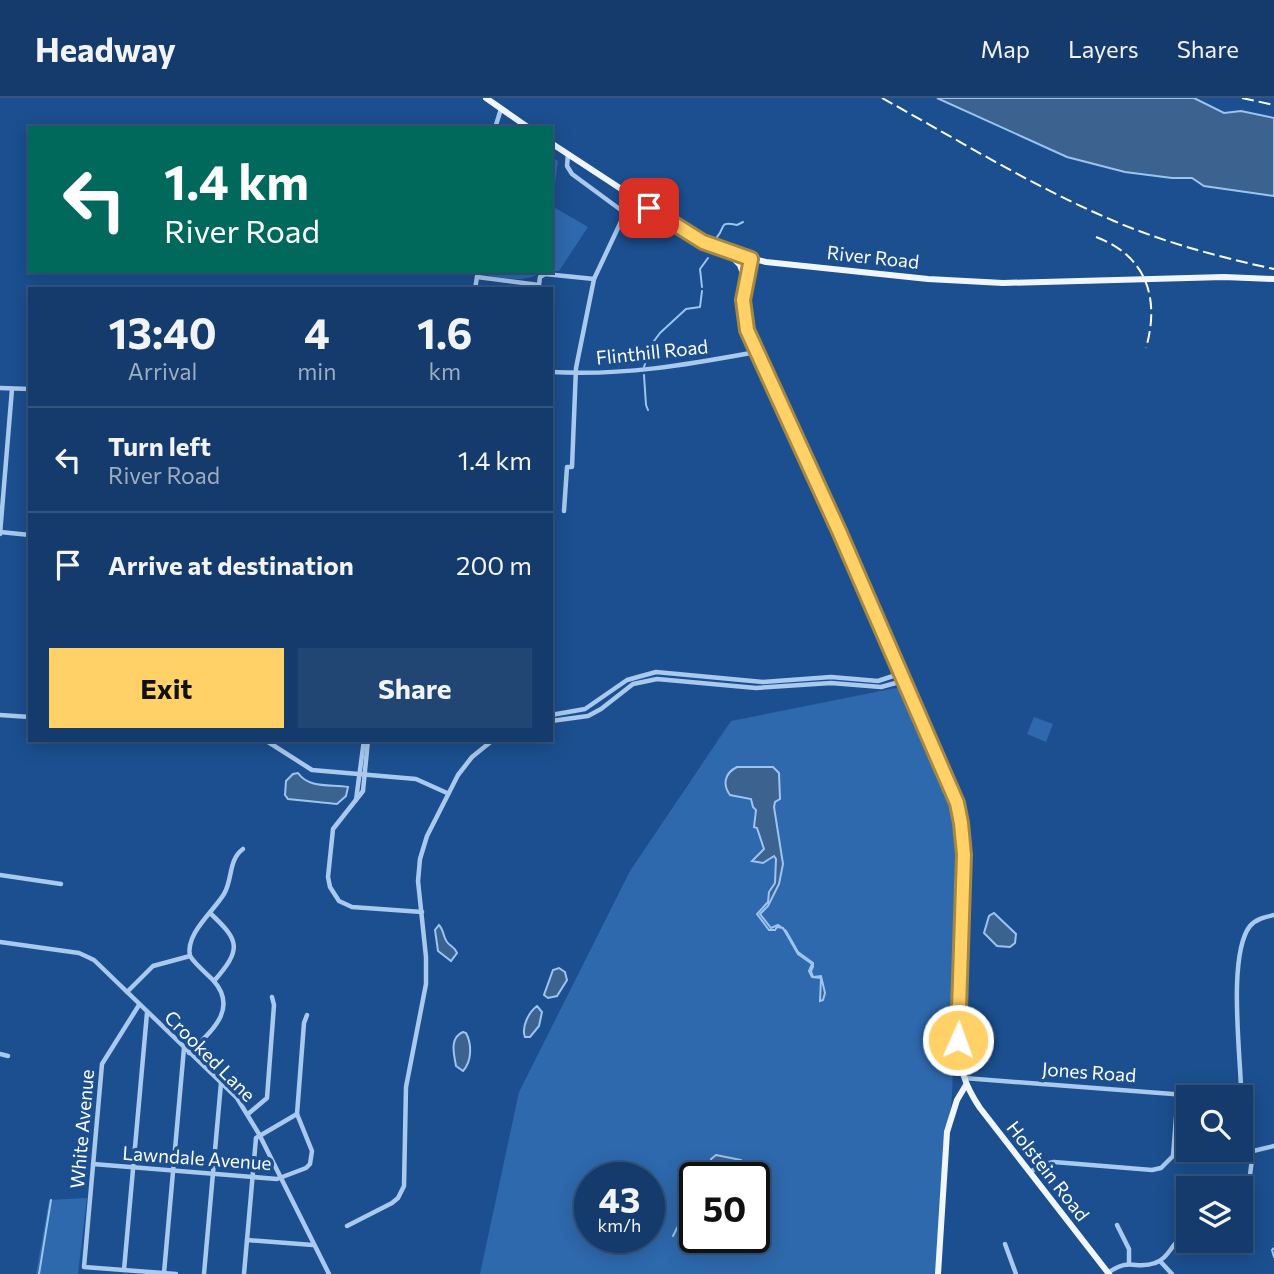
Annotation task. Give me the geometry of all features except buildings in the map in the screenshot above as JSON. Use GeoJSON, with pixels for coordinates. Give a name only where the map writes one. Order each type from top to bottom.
{"type":"FeatureCollection","features":[{"type":"Feature","properties":{"kind":"main road"},"geometry":{"type":"LineString","coordinates":[[486,98],[526,126]]}},
{"type":"Feature","properties":{"kind":"main road","name":"River Road"},"geometry":{"type":"LineString","coordinates":[[553,144],[688,233],[727,252],[751,259],[970,281],[1078,282],[1224,277],[1274,279]]}},
{"type":"Feature","properties":{"kind":"main road"},"geometry":{"type":"LineString","coordinates":[[727,252],[742,268],[746,282]]}},
{"type":"Feature","properties":{"kind":"main road"},"geometry":{"type":"LineString","coordinates":[[751,259],[743,300],[744,319],[756,352],[813,471],[901,678],[942,766],[957,803],[961,823],[964,855],[958,1040],[959,1063],[965,1081],[949,1120],[946,1136],[938,1274]]}},
{"type":"Feature","properties":{"kind":"main road","name":"Holstein Road"},"geometry":{"type":"LineString","coordinates":[[965,1081],[980,1108],[1108,1274]]}},
{"type":"Feature","properties":{"kind":"street"},"geometry":{"type":"LineString","coordinates":[[496,126],[501,108]]}},
{"type":"Feature","properties":{"kind":"street"},"geometry":{"type":"LineString","coordinates":[[564,510],[566,467],[572,467],[576,373],[594,279],[625,213],[572,174],[567,166],[568,154]]}},
{"type":"Feature","properties":{"kind":"street"},"geometry":{"type":"LineString","coordinates":[[477,274],[538,287],[540,278],[545,274],[594,279]]}},
{"type":"Feature","properties":{"kind":"street","name":"Flinthill Road"},"geometry":{"type":"LineString","coordinates":[[553,372],[663,369],[756,352]]}},
{"type":"Feature","properties":{"kind":"street"},"geometry":{"type":"LineString","coordinates":[[0,388],[28,389]]}},
{"type":"Feature","properties":{"kind":"street"},"geometry":{"type":"LineString","coordinates":[[12,389],[0,533],[28,535]]}},
{"type":"Feature","properties":{"kind":"street"},"geometry":{"type":"LineString","coordinates":[[553,715],[585,709],[627,680],[656,672],[756,682],[831,677],[878,681],[901,678]]}},
{"type":"Feature","properties":{"kind":"street"},"geometry":{"type":"LineString","coordinates":[[553,721],[588,716],[633,684],[657,678],[756,688],[831,683],[881,687],[901,678]]}},
{"type":"Feature","properties":{"kind":"street"},"geometry":{"type":"LineString","coordinates":[[0,715],[28,717]]}},
{"type":"Feature","properties":{"kind":"street"},"geometry":{"type":"LineString","coordinates":[[268,742],[312,770],[416,779],[447,793]]}},
{"type":"Feature","properties":{"kind":"street"},"geometry":{"type":"LineString","coordinates":[[366,742],[363,791],[333,829],[328,877],[332,893],[339,901],[352,907],[422,912]]}},
{"type":"Feature","properties":{"kind":"street"},"geometry":{"type":"LineString","coordinates":[[347,1226],[392,1203],[404,1186],[406,1087],[426,984],[418,881],[420,859],[447,793],[465,765],[491,742]]}},
{"type":"Feature","properties":{"kind":"street"},"geometry":{"type":"LineString","coordinates":[[189,1053],[222,1016],[222,998],[214,981],[190,956],[189,949],[192,939],[226,890],[234,859],[243,849]]}},
{"type":"Feature","properties":{"kind":"street"},"geometry":{"type":"LineString","coordinates":[[0,875],[61,884]]}},
{"type":"Feature","properties":{"kind":"street"},"geometry":{"type":"LineString","coordinates":[[210,913],[227,929],[234,944],[230,962],[214,981]]}},
{"type":"Feature","properties":{"kind":"street"},"geometry":{"type":"LineString","coordinates":[[1241,1085],[1237,970],[1241,948],[1244,936],[1254,922],[1274,915]]}},
{"type":"Feature","properties":{"kind":"street","name":"Crooked Lane"},"geometry":{"type":"LineString","coordinates":[[0,942],[85,955],[99,964],[221,1083],[248,1114],[329,1274]]}},
{"type":"Feature","properties":{"kind":"street"},"geometry":{"type":"LineString","coordinates":[[127,992],[153,966],[190,956]]}},
{"type":"Feature","properties":{"kind":"street"},"geometry":{"type":"LineString","coordinates":[[248,1114],[267,1098],[274,1005],[272,997]]}},
{"type":"Feature","properties":{"kind":"street","name":"White Avenue"},"geometry":{"type":"LineString","coordinates":[[124,1270],[84,1267],[103,1061],[139,1005]]}},
{"type":"Feature","properties":{"kind":"street"},"geometry":{"type":"LineString","coordinates":[[147,1012],[124,1270],[176,1274]]}},
{"type":"Feature","properties":{"kind":"street","name":"Lawndale Avenue"},"geometry":{"type":"LineString","coordinates":[[93,1164],[281,1178],[306,1168],[310,1164],[312,1151],[297,1114],[304,1023],[307,1015]]}},
{"type":"Feature","properties":{"kind":"street"},"geometry":{"type":"LineString","coordinates":[[164,1273],[184,1048]]}},
{"type":"Feature","properties":{"kind":"street"},"geometry":{"type":"LineString","coordinates":[[0,1054],[8,1056]]}},
{"type":"Feature","properties":{"kind":"street","name":"Jones Road"},"geometry":{"type":"LineString","coordinates":[[965,1081],[1176,1093]]}},
{"type":"Feature","properties":{"kind":"street"},"geometry":{"type":"LineString","coordinates":[[204,1274],[221,1083]]}},
{"type":"Feature","properties":{"kind":"street"},"geometry":{"type":"LineString","coordinates":[[244,1274],[256,1138],[297,1114]]}},
{"type":"Feature","properties":{"kind":"street"},"geometry":{"type":"LineString","coordinates":[[1029,1173],[1044,1164],[1054,1162],[1152,1170],[1161,1168],[1172,1156],[1176,1114]]}},
{"type":"Feature","properties":{"kind":"street"},"geometry":{"type":"LineString","coordinates":[[1253,1151],[1274,1146]]}},
{"type":"Feature","properties":{"kind":"street"},"geometry":{"type":"LineString","coordinates":[[1250,1175],[1252,1162]]}},
{"type":"Feature","properties":{"kind":"street"},"geometry":{"type":"LineString","coordinates":[[1117,1225],[1129,1249],[1129,1264]]}},
{"type":"Feature","properties":{"kind":"street"},"geometry":{"type":"LineString","coordinates":[[247,1240],[313,1245]]}},
{"type":"Feature","properties":{"kind":"street"},"geometry":{"type":"LineString","coordinates":[[1108,1274],[1122,1264],[1160,1261],[1176,1241]]}},
{"type":"Feature","properties":{"kind":"street"},"geometry":{"type":"LineString","coordinates":[[1004,1244],[1016,1274]]}},
{"type":"Feature","properties":{"kind":"street"},"geometry":{"type":"LineString","coordinates":[[1160,1261],[1172,1274]]}},
{"type":"Feature","properties":{"kind":"shaded area"},"geometry":{"type":"Polygon","coordinates":[[[937,98],[1194,98],[1224,113],[1241,111],[1274,118],[1274,196],[1204,186],[1192,178],[1125,172],[1067,157],[937,98]]]}},
{"type":"Feature","properties":{"kind":"shaded area"},"geometry":{"type":"Polygon","coordinates":[[[553,158],[558,161],[553,198],[553,158]]]}},
{"type":"Feature","properties":{"kind":"shaded area"},"geometry":{"type":"Polygon","coordinates":[[[553,207],[588,227],[559,271],[553,271],[553,207]]]}},
{"type":"Feature","properties":{"kind":"shaded area"},"geometry":{"type":"Polygon","coordinates":[[[480,273],[540,273],[521,279],[480,273]]]}},
{"type":"Feature","properties":{"kind":"shaded area"},"geometry":{"type":"Polygon","coordinates":[[[896,688],[903,690],[955,811],[957,962],[952,1095],[936,1274],[480,1274],[519,1092],[630,871],[731,721],[896,688]]]}},
{"type":"Feature","properties":{"kind":"shaded area"},"geometry":{"type":"Polygon","coordinates":[[[1034,717],[1053,724],[1046,742],[1027,734],[1034,717]]]}},
{"type":"Feature","properties":{"kind":"shaded area"},"geometry":{"type":"Polygon","coordinates":[[[737,767],[773,767],[779,773],[780,799],[775,802],[774,807],[783,864],[779,884],[768,906],[760,914],[771,928],[778,925],[782,928],[777,927],[775,930],[769,930],[757,914],[768,902],[769,892],[775,883],[776,859],[774,856],[763,863],[752,861],[764,849],[757,828],[754,827],[756,810],[751,799],[730,795],[726,787],[727,776],[737,767]]]}},
{"type":"Feature","properties":{"kind":"shaded area"},"geometry":{"type":"Polygon","coordinates":[[[298,773],[314,784],[348,787],[346,796],[337,804],[288,799],[285,795],[286,781],[298,773]]]}},
{"type":"Feature","properties":{"kind":"shaded area"},"geometry":{"type":"Polygon","coordinates":[[[994,913],[1016,934],[1015,943],[1010,947],[997,946],[984,933],[989,916],[994,913]]]}},
{"type":"Feature","properties":{"kind":"shaded area"},"geometry":{"type":"Polygon","coordinates":[[[439,925],[448,944],[457,953],[451,961],[438,951],[435,930],[439,925]]]}},
{"type":"Feature","properties":{"kind":"shaded area"},"geometry":{"type":"Polygon","coordinates":[[[784,929],[798,952],[813,963],[813,977],[821,976],[825,993],[823,1000],[820,1001],[821,978],[812,977],[809,971],[812,964],[798,954],[784,929]]]}},
{"type":"Feature","properties":{"kind":"shaded area"},"geometry":{"type":"Polygon","coordinates":[[[559,968],[565,972],[567,980],[557,996],[548,998],[544,995],[553,970],[559,968]]]}},
{"type":"Feature","properties":{"kind":"shaded area"},"geometry":{"type":"Polygon","coordinates":[[[537,1006],[542,1012],[539,1026],[530,1037],[525,1037],[526,1020],[537,1006]]]}},
{"type":"Feature","properties":{"kind":"shaded area"},"geometry":{"type":"Polygon","coordinates":[[[463,1032],[468,1037],[470,1052],[463,1071],[456,1066],[453,1047],[456,1038],[463,1032]]]}},
{"type":"Feature","properties":{"kind":"shaded area"},"geometry":{"type":"Polygon","coordinates":[[[716,1155],[741,1162],[712,1162],[711,1159],[716,1155]]]}},
{"type":"Feature","properties":{"kind":"shaded area"},"geometry":{"type":"Polygon","coordinates":[[[87,1198],[78,1274],[36,1274],[49,1200],[87,1198]]]}},
{"type":"Feature","properties":{"kind":"waterway"},"geometry":{"type":"LineString","coordinates":[[717,237],[725,224],[737,225],[743,222]]}},
{"type":"Feature","properties":{"kind":"waterway"},"geometry":{"type":"LineString","coordinates":[[702,287],[700,269],[708,258]]}},
{"type":"Feature","properties":{"kind":"waterway"},"geometry":{"type":"LineString","coordinates":[[644,367],[651,345],[660,333],[686,309],[700,307],[702,291]]}},
{"type":"Feature","properties":{"kind":"waterway"},"geometry":{"type":"LineString","coordinates":[[644,375],[648,410]]}},
{"type":"Feature","properties":{"kind":"waterway"},"geometry":{"type":"LineString","coordinates":[[39,1274],[51,1200]]}},
{"type":"Feature","properties":{"kind":"waterway"},"geometry":{"type":"LineString","coordinates":[[673,1236],[679,1224]]}},
{"type":"Feature","properties":{"kind":"waterway"},"geometry":{"type":"LineString","coordinates":[[1274,1248],[1274,1257]]}},
{"type":"Feature","properties":{"kind":"railway"},"geometry":{"type":"LineString","coordinates":[[882,98],[1084,208],[1193,249],[1274,269]]}},
{"type":"Feature","properties":{"kind":"railway"},"geometry":{"type":"LineString","coordinates":[[1242,98],[1274,105]]}},
{"type":"Feature","properties":{"kind":"railway"},"geometry":{"type":"LineString","coordinates":[[1096,237],[1127,255],[1145,281],[1150,296],[1151,313],[1146,348]]}},
{"type":"Feature","properties":{"kind":"route"},"geometry":{"type":"LineString","coordinates":[[649,208],[703,242],[751,259],[743,300],[747,330],[854,563],[896,667],[957,803],[964,855],[958,1040]]}}]}
